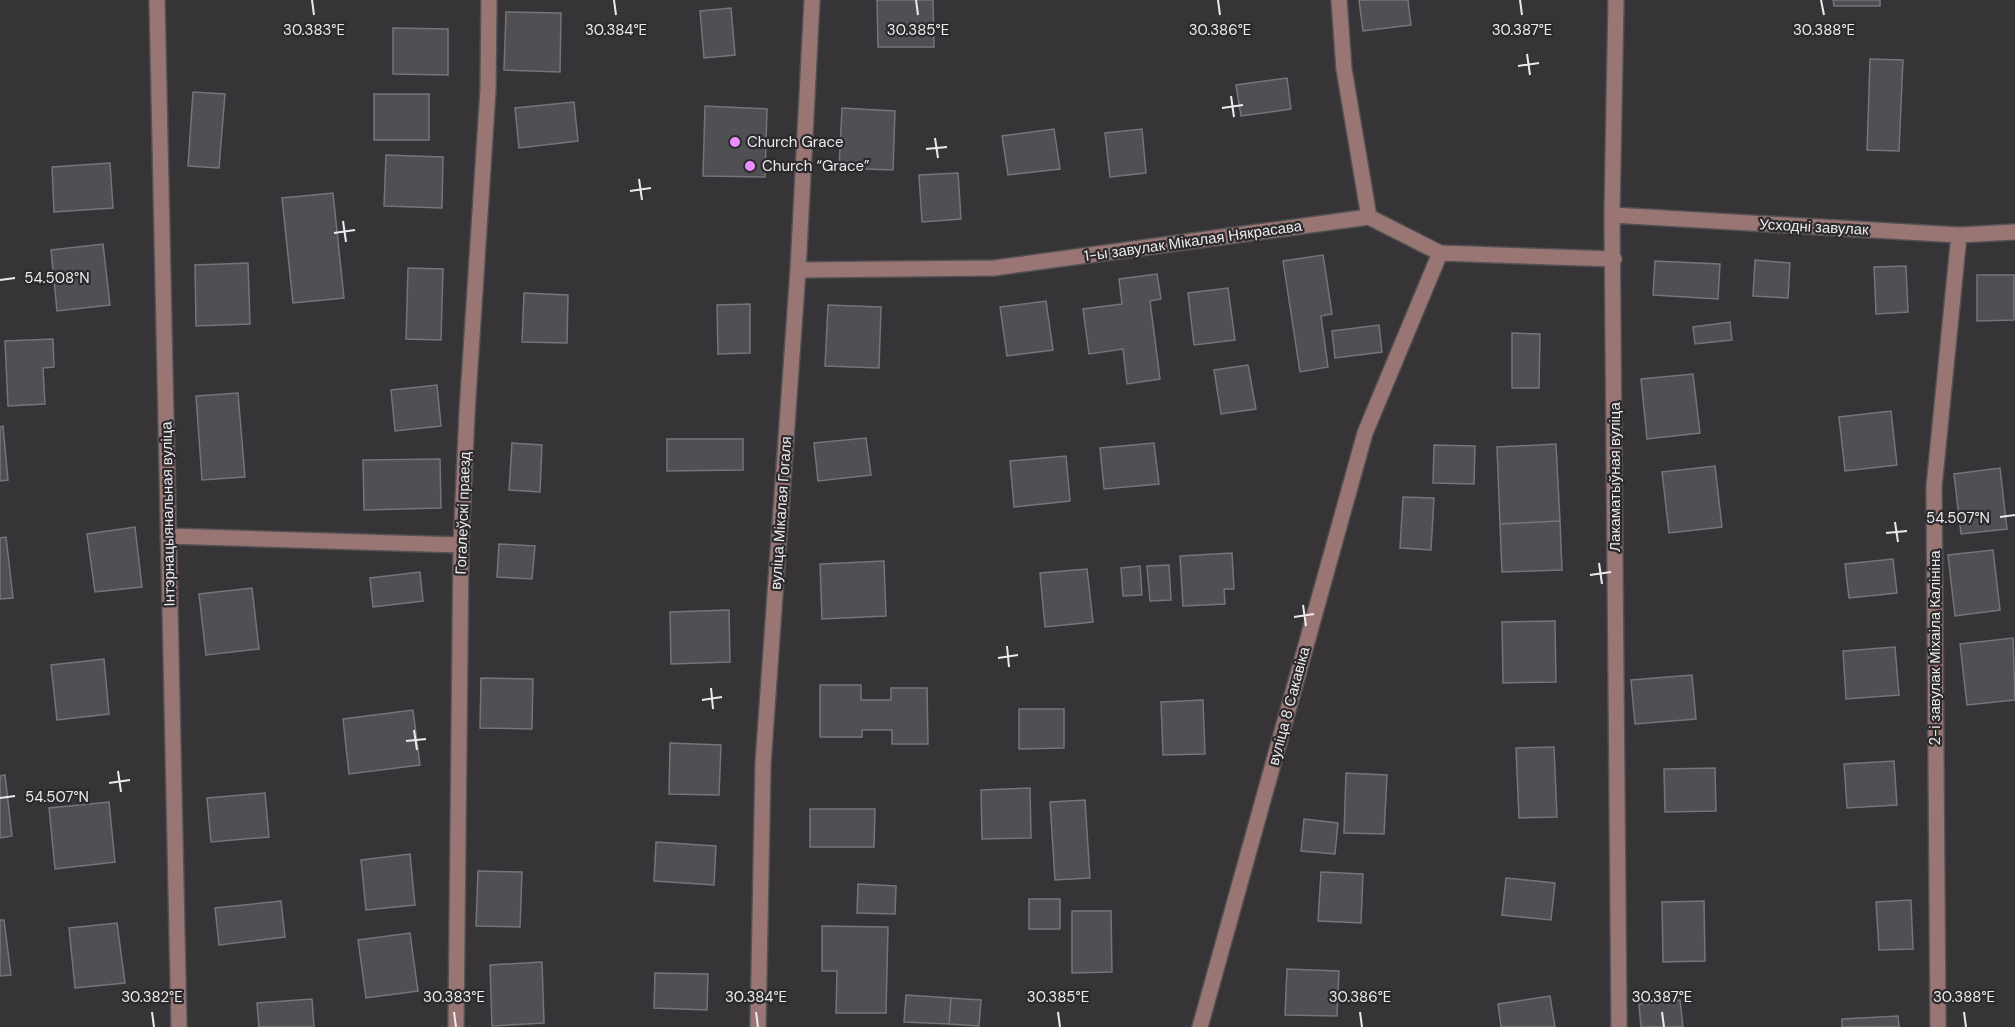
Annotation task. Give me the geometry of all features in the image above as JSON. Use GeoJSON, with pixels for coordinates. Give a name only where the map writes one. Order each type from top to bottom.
{"type":"FeatureCollection","features":[{"type":"Feature","properties":{"kind":"street","name":"Інтэрнацыянальная вуліца"},"geometry":{"type":"LineString","coordinates":[[157,0],[179,1027]]}},
{"type":"Feature","properties":{"kind":"street","name":"Гогалеўскі праезд"},"geometry":{"type":"LineString","coordinates":[[456,1027],[461,545],[467,413],[488,90],[489,0]]}},
{"type":"Feature","properties":{"kind":"street","name":"вуліца Мікалая Гогаля"},"geometry":{"type":"LineString","coordinates":[[758,1027],[763,764],[798,270],[812,0]]}},
{"type":"Feature","properties":{"kind":"street"},"geometry":{"type":"LineString","coordinates":[[1339,0],[1344,69],[1369,217],[1440,253],[1614,259]]}},
{"type":"Feature","properties":{"kind":"street","name":"Лакаматыўная вуліца"},"geometry":{"type":"LineString","coordinates":[[1616,0],[1612,215],[1619,1027]]}},
{"type":"Feature","properties":{"kind":"street","name":"Усходні завулак"},"geometry":{"type":"LineString","coordinates":[[1612,215],[1959,235],[2015,232]]}},
{"type":"Feature","properties":{"kind":"street","name":"1-ы завулак Мікалая Някрасава"},"geometry":{"type":"LineString","coordinates":[[798,270],[994,268],[1369,217]]}},
{"type":"Feature","properties":{"kind":"street","name":"2-і завулак Міхаіла Калініна"},"geometry":{"type":"LineString","coordinates":[[1938,1027],[1934,487],[1959,235]]}},
{"type":"Feature","properties":{"kind":"street","name":"вуліца 8 Сакавіка"},"geometry":{"type":"LineString","coordinates":[[1200,1027],[1365,433],[1440,253]]}},
{"type":"Feature","properties":{"kind":"street"},"geometry":{"type":"LineString","coordinates":[[168,536],[461,545]]}},
{"type":"Feature","properties":{"kind":"building"},"geometry":{"type":"Polygon","coordinates":[[[877,0],[933,0],[934,47],[878,47],[877,0]]]}},
{"type":"Feature","properties":{"kind":"building"},"geometry":{"type":"Polygon","coordinates":[[[1359,0],[1408,0],[1411,25],[1363,31],[1359,0]]]}},
{"type":"Feature","properties":{"kind":"building"},"geometry":{"type":"Polygon","coordinates":[[[1833,0],[1880,0],[1880,6],[1834,6],[1833,0]]]}},
{"type":"Feature","properties":{"kind":"building"},"geometry":{"type":"Polygon","coordinates":[[[731,8],[735,55],[704,58],[700,11],[731,8]]]}},
{"type":"Feature","properties":{"kind":"building"},"geometry":{"type":"Polygon","coordinates":[[[506,12],[561,13],[560,72],[504,70],[506,12]]]}},
{"type":"Feature","properties":{"kind":"building"},"geometry":{"type":"Polygon","coordinates":[[[393,28],[448,29],[448,75],[393,74],[393,28]]]}},
{"type":"Feature","properties":{"kind":"building"},"geometry":{"type":"Polygon","coordinates":[[[1870,59],[1903,60],[1899,151],[1867,150],[1870,59]]]}},
{"type":"Feature","properties":{"kind":"building"},"geometry":{"type":"Polygon","coordinates":[[[1287,78],[1291,109],[1241,116],[1236,85],[1287,78]]]}},
{"type":"Feature","properties":{"kind":"building"},"geometry":{"type":"Polygon","coordinates":[[[193,92],[225,94],[219,168],[188,166],[193,92]]]}},
{"type":"Feature","properties":{"kind":"building"},"geometry":{"type":"Polygon","coordinates":[[[374,94],[429,94],[429,140],[374,140],[374,94]]]}},
{"type":"Feature","properties":{"kind":"building"},"geometry":{"type":"Polygon","coordinates":[[[574,102],[578,141],[519,148],[515,108],[574,102]]]}},
{"type":"Feature","properties":{"kind":"building","name":"Church Grace"},"geometry":{"type":"Polygon","coordinates":[[[705,106],[767,109],[765,177],[703,176],[705,106]]]}},
{"type":"Feature","properties":{"kind":"building"},"geometry":{"type":"Polygon","coordinates":[[[842,108],[895,111],[893,170],[839,168],[842,108]]]}},
{"type":"Feature","properties":{"kind":"building"},"geometry":{"type":"Polygon","coordinates":[[[1054,129],[1060,169],[1008,175],[1002,136],[1054,129]]]}},
{"type":"Feature","properties":{"kind":"building"},"geometry":{"type":"Polygon","coordinates":[[[1142,129],[1146,173],[1110,177],[1105,133],[1142,129]]]}},
{"type":"Feature","properties":{"kind":"building"},"geometry":{"type":"Polygon","coordinates":[[[386,155],[443,157],[442,208],[384,206],[386,155]]]}},
{"type":"Feature","properties":{"kind":"building"},"geometry":{"type":"Polygon","coordinates":[[[110,163],[113,208],[54,212],[52,167],[110,163]]]}},
{"type":"Feature","properties":{"kind":"building"},"geometry":{"type":"Polygon","coordinates":[[[958,173],[961,219],[922,222],[919,175],[958,173]]]}},
{"type":"Feature","properties":{"kind":"building"},"geometry":{"type":"Polygon","coordinates":[[[333,193],[344,298],[293,303],[282,198],[333,193]]]}},
{"type":"Feature","properties":{"kind":"building"},"geometry":{"type":"Polygon","coordinates":[[[103,244],[110,305],[57,311],[51,250],[103,244]]]}},
{"type":"Feature","properties":{"kind":"building"},"geometry":{"type":"Polygon","coordinates":[[[1323,255],[1332,314],[1321,316],[1328,367],[1300,372],[1283,261],[1323,255]]]}},
{"type":"Feature","properties":{"kind":"building"},"geometry":{"type":"Polygon","coordinates":[[[1755,260],[1790,263],[1788,298],[1753,296],[1755,260]]]}},
{"type":"Feature","properties":{"kind":"building"},"geometry":{"type":"Polygon","coordinates":[[[1655,261],[1720,264],[1718,299],[1653,295],[1655,261]]]}},
{"type":"Feature","properties":{"kind":"building"},"geometry":{"type":"Polygon","coordinates":[[[248,263],[250,324],[196,326],[195,265],[248,263]]]}},
{"type":"Feature","properties":{"kind":"building"},"geometry":{"type":"Polygon","coordinates":[[[1906,266],[1908,312],[1876,314],[1874,267],[1906,266]]]}},
{"type":"Feature","properties":{"kind":"building"},"geometry":{"type":"Polygon","coordinates":[[[408,268],[443,269],[441,340],[406,339],[408,268]]]}},
{"type":"Feature","properties":{"kind":"building"},"geometry":{"type":"Polygon","coordinates":[[[1157,274],[1161,299],[1150,301],[1160,379],[1127,384],[1123,349],[1089,354],[1083,309],[1122,304],[1119,279],[1157,274]]]}},
{"type":"Feature","properties":{"kind":"building"},"geometry":{"type":"Polygon","coordinates":[[[1977,275],[2014,275],[2014,320],[1977,321],[1977,275]]]}},
{"type":"Feature","properties":{"kind":"building"},"geometry":{"type":"Polygon","coordinates":[[[1228,288],[1235,340],[1194,345],[1188,293],[1228,288]]]}},
{"type":"Feature","properties":{"kind":"building"},"geometry":{"type":"Polygon","coordinates":[[[524,293],[568,295],[567,343],[522,342],[524,293]]]}},
{"type":"Feature","properties":{"kind":"building"},"geometry":{"type":"Polygon","coordinates":[[[1046,301],[1053,350],[1007,356],[1000,307],[1046,301]]]}},
{"type":"Feature","properties":{"kind":"building"},"geometry":{"type":"Polygon","coordinates":[[[750,304],[750,353],[718,354],[717,305],[750,304]]]}},
{"type":"Feature","properties":{"kind":"building"},"geometry":{"type":"Polygon","coordinates":[[[828,305],[881,307],[879,368],[825,366],[828,305]]]}},
{"type":"Feature","properties":{"kind":"building"},"geometry":{"type":"Polygon","coordinates":[[[1730,322],[1732,340],[1695,344],[1693,327],[1730,322]]]}},
{"type":"Feature","properties":{"kind":"building"},"geometry":{"type":"Polygon","coordinates":[[[1379,325],[1382,352],[1335,358],[1332,331],[1379,325]]]}},
{"type":"Feature","properties":{"kind":"building"},"geometry":{"type":"Polygon","coordinates":[[[1512,333],[1540,334],[1539,388],[1512,388],[1512,333]]]}},
{"type":"Feature","properties":{"kind":"building"},"geometry":{"type":"Polygon","coordinates":[[[53,339],[54,367],[43,368],[45,404],[8,406],[5,341],[53,339]]]}},
{"type":"Feature","properties":{"kind":"building"},"geometry":{"type":"Polygon","coordinates":[[[1248,365],[1256,409],[1221,414],[1214,370],[1248,365]]]}},
{"type":"Feature","properties":{"kind":"building"},"geometry":{"type":"Polygon","coordinates":[[[1693,374],[1700,433],[1647,439],[1641,379],[1693,374]]]}},
{"type":"Feature","properties":{"kind":"building"},"geometry":{"type":"Polygon","coordinates":[[[437,385],[441,426],[395,431],[391,390],[437,385]]]}},
{"type":"Feature","properties":{"kind":"building"},"geometry":{"type":"Polygon","coordinates":[[[238,393],[245,477],[202,480],[196,396],[238,393]]]}},
{"type":"Feature","properties":{"kind":"building"},"geometry":{"type":"Polygon","coordinates":[[[1891,411],[1897,465],[1845,471],[1839,417],[1891,411]]]}},
{"type":"Feature","properties":{"kind":"building"},"geometry":{"type":"Polygon","coordinates":[[[3,426],[8,480],[0,481],[0,427],[3,426]]]}},
{"type":"Feature","properties":{"kind":"building"},"geometry":{"type":"Polygon","coordinates":[[[866,438],[871,475],[818,481],[814,443],[866,438]]]}},
{"type":"Feature","properties":{"kind":"building"},"geometry":{"type":"Polygon","coordinates":[[[667,439],[743,439],[743,470],[667,471],[667,439]]]}},
{"type":"Feature","properties":{"kind":"building"},"geometry":{"type":"Polygon","coordinates":[[[512,443],[542,445],[540,492],[509,490],[512,443]]]}},
{"type":"Feature","properties":{"kind":"building"},"geometry":{"type":"Polygon","coordinates":[[[1154,443],[1159,484],[1104,489],[1100,448],[1154,443]]]}},
{"type":"Feature","properties":{"kind":"building"},"geometry":{"type":"Polygon","coordinates":[[[1556,444],[1560,521],[1500,524],[1497,447],[1556,444]]]}},
{"type":"Feature","properties":{"kind":"building"},"geometry":{"type":"Polygon","coordinates":[[[1434,445],[1475,446],[1474,484],[1433,483],[1434,445]]]}},
{"type":"Feature","properties":{"kind":"building"},"geometry":{"type":"Polygon","coordinates":[[[1066,456],[1070,501],[1014,507],[1010,461],[1066,456]]]}},
{"type":"Feature","properties":{"kind":"building"},"geometry":{"type":"Polygon","coordinates":[[[440,459],[441,508],[364,510],[363,460],[440,459]]]}},
{"type":"Feature","properties":{"kind":"building"},"geometry":{"type":"Polygon","coordinates":[[[1715,466],[1722,527],[1669,533],[1662,472],[1715,466]]]}},
{"type":"Feature","properties":{"kind":"building"},"geometry":{"type":"Polygon","coordinates":[[[2000,468],[2007,529],[1961,534],[1954,474],[2000,468]]]}},
{"type":"Feature","properties":{"kind":"building"},"geometry":{"type":"Polygon","coordinates":[[[1403,497],[1434,498],[1431,550],[1400,548],[1403,497]]]}},
{"type":"Feature","properties":{"kind":"building"},"geometry":{"type":"Polygon","coordinates":[[[1560,521],[1562,570],[1502,572],[1500,524],[1560,521]]]}},
{"type":"Feature","properties":{"kind":"building"},"geometry":{"type":"Polygon","coordinates":[[[135,527],[142,587],[95,592],[87,534],[135,527]]]}},
{"type":"Feature","properties":{"kind":"building"},"geometry":{"type":"Polygon","coordinates":[[[6,537],[13,598],[0,599],[0,538],[6,537]]]}},
{"type":"Feature","properties":{"kind":"building"},"geometry":{"type":"Polygon","coordinates":[[[499,544],[535,546],[532,579],[497,577],[499,544]]]}},
{"type":"Feature","properties":{"kind":"building"},"geometry":{"type":"Polygon","coordinates":[[[1993,550],[2000,610],[1955,616],[1948,555],[1993,550]]]}},
{"type":"Feature","properties":{"kind":"building"},"geometry":{"type":"Polygon","coordinates":[[[1232,553],[1234,589],[1224,589],[1225,604],[1183,606],[1180,556],[1232,553]]]}},
{"type":"Feature","properties":{"kind":"building"},"geometry":{"type":"Polygon","coordinates":[[[1893,559],[1897,593],[1849,598],[1845,564],[1893,559]]]}},
{"type":"Feature","properties":{"kind":"building"},"geometry":{"type":"Polygon","coordinates":[[[884,561],[886,616],[822,619],[820,564],[884,561]]]}},
{"type":"Feature","properties":{"kind":"building"},"geometry":{"type":"Polygon","coordinates":[[[1169,565],[1171,600],[1150,601],[1147,566],[1169,565]]]}},
{"type":"Feature","properties":{"kind":"building"},"geometry":{"type":"Polygon","coordinates":[[[1140,566],[1142,595],[1123,596],[1121,568],[1140,566]]]}},
{"type":"Feature","properties":{"kind":"building"},"geometry":{"type":"Polygon","coordinates":[[[1087,569],[1093,622],[1045,627],[1040,573],[1087,569]]]}},
{"type":"Feature","properties":{"kind":"building"},"geometry":{"type":"Polygon","coordinates":[[[420,572],[423,601],[373,607],[370,578],[420,572]]]}},
{"type":"Feature","properties":{"kind":"building"},"geometry":{"type":"Polygon","coordinates":[[[252,588],[259,649],[206,655],[199,594],[252,588]]]}},
{"type":"Feature","properties":{"kind":"building"},"geometry":{"type":"Polygon","coordinates":[[[729,610],[730,662],[671,664],[670,612],[729,610]]]}},
{"type":"Feature","properties":{"kind":"building"},"geometry":{"type":"Polygon","coordinates":[[[1555,621],[1556,682],[1503,683],[1502,622],[1555,621]]]}},
{"type":"Feature","properties":{"kind":"building"},"geometry":{"type":"Polygon","coordinates":[[[2013,638],[2015,700],[1967,705],[1960,644],[2013,638]]]}},
{"type":"Feature","properties":{"kind":"building"},"geometry":{"type":"Polygon","coordinates":[[[1895,647],[1899,695],[1846,699],[1843,651],[1895,647]]]}},
{"type":"Feature","properties":{"kind":"building"},"geometry":{"type":"Polygon","coordinates":[[[104,659],[109,714],[57,720],[51,665],[104,659]]]}},
{"type":"Feature","properties":{"kind":"building"},"geometry":{"type":"Polygon","coordinates":[[[1692,675],[1696,719],[1635,724],[1631,680],[1692,675]]]}},
{"type":"Feature","properties":{"kind":"building"},"geometry":{"type":"Polygon","coordinates":[[[481,678],[533,679],[532,729],[480,728],[481,678]]]}},
{"type":"Feature","properties":{"kind":"building"},"geometry":{"type":"Polygon","coordinates":[[[820,685],[861,685],[861,700],[891,700],[891,688],[927,688],[928,744],[892,744],[892,730],[862,730],[862,737],[820,737],[820,685]]]}},
{"type":"Feature","properties":{"kind":"building"},"geometry":{"type":"Polygon","coordinates":[[[1203,700],[1205,754],[1163,755],[1161,702],[1203,700]]]}},
{"type":"Feature","properties":{"kind":"building"},"geometry":{"type":"Polygon","coordinates":[[[1019,709],[1064,709],[1064,748],[1019,749],[1019,709]]]}},
{"type":"Feature","properties":{"kind":"building"},"geometry":{"type":"Polygon","coordinates":[[[413,710],[420,765],[349,774],[343,719],[413,710]]]}},
{"type":"Feature","properties":{"kind":"building"},"geometry":{"type":"Polygon","coordinates":[[[670,743],[721,745],[719,795],[669,794],[670,743]]]}},
{"type":"Feature","properties":{"kind":"building"},"geometry":{"type":"Polygon","coordinates":[[[1554,747],[1557,817],[1519,818],[1516,748],[1554,747]]]}},
{"type":"Feature","properties":{"kind":"building"},"geometry":{"type":"Polygon","coordinates":[[[1894,761],[1897,805],[1847,808],[1844,764],[1894,761]]]}},
{"type":"Feature","properties":{"kind":"building"},"geometry":{"type":"Polygon","coordinates":[[[1715,768],[1716,811],[1665,812],[1664,769],[1715,768]]]}},
{"type":"Feature","properties":{"kind":"building"},"geometry":{"type":"Polygon","coordinates":[[[1346,773],[1387,775],[1384,834],[1344,833],[1346,773]]]}},
{"type":"Feature","properties":{"kind":"building"},"geometry":{"type":"Polygon","coordinates":[[[5,775],[12,836],[0,838],[0,776],[5,775]]]}},
{"type":"Feature","properties":{"kind":"building"},"geometry":{"type":"Polygon","coordinates":[[[1030,788],[1031,838],[982,839],[981,790],[1030,788]]]}},
{"type":"Feature","properties":{"kind":"building"},"geometry":{"type":"Polygon","coordinates":[[[265,793],[269,837],[211,842],[207,798],[265,793]]]}},
{"type":"Feature","properties":{"kind":"building"},"geometry":{"type":"Polygon","coordinates":[[[1085,800],[1090,878],[1055,880],[1050,802],[1085,800]]]}},
{"type":"Feature","properties":{"kind":"building"},"geometry":{"type":"Polygon","coordinates":[[[109,802],[115,862],[55,869],[49,808],[109,802]]]}},
{"type":"Feature","properties":{"kind":"building"},"geometry":{"type":"Polygon","coordinates":[[[810,809],[875,809],[874,847],[810,847],[810,809]]]}},
{"type":"Feature","properties":{"kind":"building"},"geometry":{"type":"Polygon","coordinates":[[[1304,819],[1338,823],[1335,854],[1301,851],[1304,819]]]}},
{"type":"Feature","properties":{"kind":"building"},"geometry":{"type":"Polygon","coordinates":[[[656,842],[716,846],[714,885],[654,881],[656,842]]]}},
{"type":"Feature","properties":{"kind":"building"},"geometry":{"type":"Polygon","coordinates":[[[410,854],[415,905],[366,910],[361,860],[410,854]]]}},
{"type":"Feature","properties":{"kind":"building"},"geometry":{"type":"Polygon","coordinates":[[[478,871],[522,872],[520,927],[476,926],[478,871]]]}},
{"type":"Feature","properties":{"kind":"building"},"geometry":{"type":"Polygon","coordinates":[[[1321,872],[1363,874],[1361,923],[1318,921],[1321,872]]]}},
{"type":"Feature","properties":{"kind":"building"},"geometry":{"type":"Polygon","coordinates":[[[1506,878],[1555,883],[1551,920],[1502,915],[1506,878]]]}},
{"type":"Feature","properties":{"kind":"building"},"geometry":{"type":"Polygon","coordinates":[[[858,884],[896,886],[895,914],[857,913],[858,884]]]}},
{"type":"Feature","properties":{"kind":"building"},"geometry":{"type":"Polygon","coordinates":[[[1029,899],[1060,899],[1060,929],[1029,929],[1029,899]]]}},
{"type":"Feature","properties":{"kind":"building"},"geometry":{"type":"Polygon","coordinates":[[[1911,900],[1913,949],[1879,950],[1876,902],[1911,900]]]}},
{"type":"Feature","properties":{"kind":"building"},"geometry":{"type":"Polygon","coordinates":[[[281,901],[285,937],[219,945],[215,908],[281,901]]]}},
{"type":"Feature","properties":{"kind":"building"},"geometry":{"type":"Polygon","coordinates":[[[1704,901],[1705,961],[1663,962],[1662,902],[1704,901]]]}},
{"type":"Feature","properties":{"kind":"building"},"geometry":{"type":"Polygon","coordinates":[[[1072,911],[1111,911],[1112,972],[1072,973],[1072,911]]]}},
{"type":"Feature","properties":{"kind":"building"},"geometry":{"type":"Polygon","coordinates":[[[0,920],[4,920],[11,975],[0,976],[0,920]]]}},
{"type":"Feature","properties":{"kind":"building"},"geometry":{"type":"Polygon","coordinates":[[[117,923],[125,983],[75,988],[69,928],[117,923]]]}},
{"type":"Feature","properties":{"kind":"building"},"geometry":{"type":"Polygon","coordinates":[[[822,926],[888,927],[886,1013],[836,1013],[837,971],[822,971],[822,926]]]}},
{"type":"Feature","properties":{"kind":"building"},"geometry":{"type":"Polygon","coordinates":[[[410,933],[418,991],[366,998],[358,940],[410,933]]]}},
{"type":"Feature","properties":{"kind":"building"},"geometry":{"type":"Polygon","coordinates":[[[542,962],[544,1023],[492,1026],[490,965],[542,962]]]}},
{"type":"Feature","properties":{"kind":"building"},"geometry":{"type":"Polygon","coordinates":[[[1287,969],[1339,971],[1337,1016],[1285,1015],[1287,969]]]}},
{"type":"Feature","properties":{"kind":"building"},"geometry":{"type":"Polygon","coordinates":[[[655,973],[708,974],[707,1010],[654,1008],[655,973]]]}},
{"type":"Feature","properties":{"kind":"building"},"geometry":{"type":"Polygon","coordinates":[[[906,995],[951,998],[949,1024],[904,1022],[906,995]]]}},
{"type":"Feature","properties":{"kind":"building"},"geometry":{"type":"Polygon","coordinates":[[[1550,996],[1555,1027],[1501,1027],[1498,1004],[1550,996]]]}},
{"type":"Feature","properties":{"kind":"building"},"geometry":{"type":"Polygon","coordinates":[[[951,998],[981,1000],[979,1026],[949,1024],[951,998]]]}},
{"type":"Feature","properties":{"kind":"building"},"geometry":{"type":"Polygon","coordinates":[[[312,999],[314,1027],[259,1027],[257,1003],[312,999]]]}},
{"type":"Feature","properties":{"kind":"building"},"geometry":{"type":"Polygon","coordinates":[[[1680,1000],[1683,1027],[1641,1027],[1639,1004],[1680,1000]]]}},
{"type":"Feature","properties":{"kind":"building"},"geometry":{"type":"Polygon","coordinates":[[[1898,1016],[1899,1027],[1842,1027],[1842,1019],[1898,1016]]]}},
{"type":"Feature","properties":{"kind":"place","name":"Church Grace"},"geometry":{"type":"Point","coordinates":[735,142]}},
{"type":"Feature","properties":{"kind":"place","name":"Church “Grace”"},"geometry":{"type":"Point","coordinates":[750,166]}}]}
